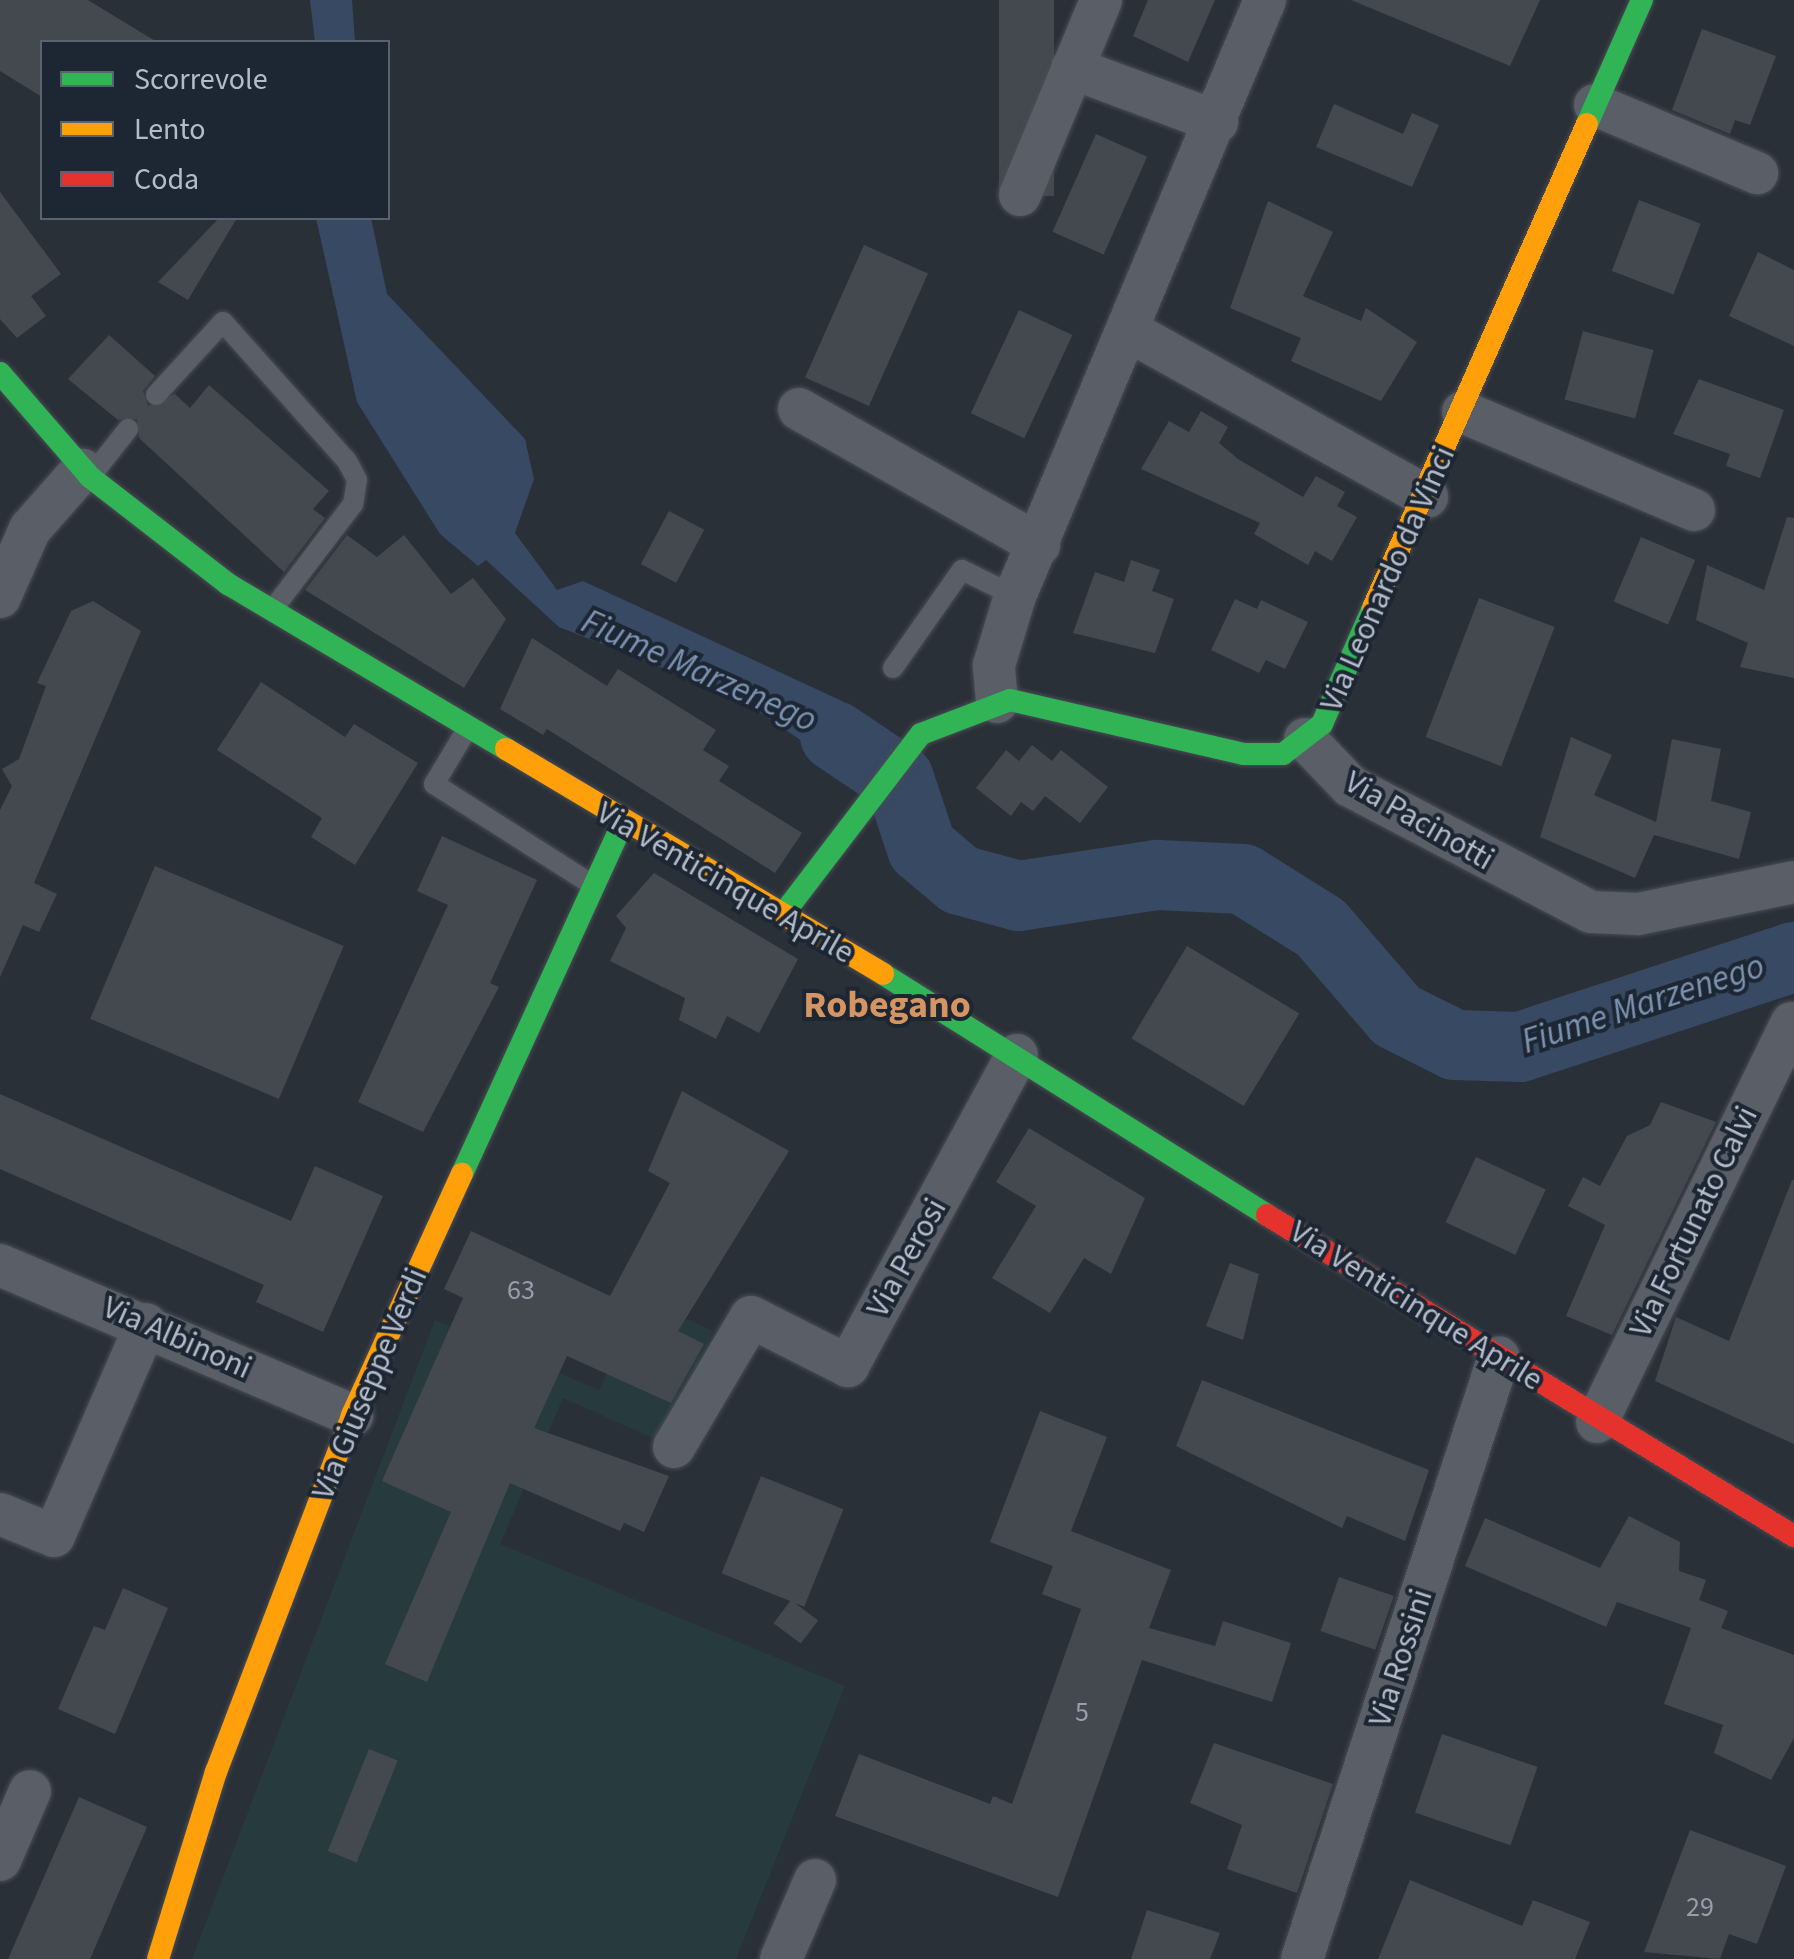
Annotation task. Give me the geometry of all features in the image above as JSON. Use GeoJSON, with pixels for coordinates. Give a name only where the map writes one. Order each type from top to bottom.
{"type":"FeatureCollection","features":[{"type":"Feature","properties":{"kind":"street"},"geometry":{"type":"LineString","coordinates":[[1020,194],[1101,0]]}},
{"type":"Feature","properties":{"kind":"street"},"geometry":{"type":"LineString","coordinates":[[997,702],[994,664],[1015,596],[1131,332],[1266,0]]}},
{"type":"Feature","properties":{"kind":"street","name":"Via Leonardo da Vinci"},"geometry":{"type":"LineString","coordinates":[[1305,739],[1334,708],[1642,0]]}},
{"type":"Feature","properties":{"kind":"street"},"geometry":{"type":"LineString","coordinates":[[1072,68],[1217,122]]}},
{"type":"Feature","properties":{"kind":"street"},"geometry":{"type":"LineString","coordinates":[[1595,105],[1757,173]]}},
{"type":"Feature","properties":{"kind":"street"},"geometry":{"type":"LineString","coordinates":[[1131,332],[1427,497]]}},
{"type":"Feature","properties":{"kind":"street","name":"Via Venticinque Aprile"},"geometry":{"type":"LineString","coordinates":[[0,373],[86,474],[272,611],[622,825],[784,913],[1017,1055],[1597,1422],[1794,1536]]}},
{"type":"Feature","properties":{"kind":"street"},"geometry":{"type":"LineString","coordinates":[[799,408],[1039,545]]}},
{"type":"Feature","properties":{"kind":"street","name":"Via Leonardo da Vinci"},"geometry":{"type":"LineString","coordinates":[[1463,412],[1694,510]]}},
{"type":"Feature","properties":{"kind":"street"},"geometry":{"type":"LineString","coordinates":[[0,597],[30,530],[86,474]]}},
{"type":"Feature","properties":{"kind":"street"},"geometry":{"type":"LineString","coordinates":[[784,913],[868,794],[921,734],[997,702],[1046,706],[1199,749],[1283,754],[1305,739]]}},
{"type":"Feature","properties":{"kind":"street","name":"Via Pacinotti"},"geometry":{"type":"LineString","coordinates":[[1305,739],[1350,786],[1591,912],[1638,914],[1794,882]]}},
{"type":"Feature","properties":{"kind":"street","name":"Via Giuseppe Verdi"},"geometry":{"type":"LineString","coordinates":[[158,1959],[216,1772],[352,1415],[591,884],[622,825]]}},
{"type":"Feature","properties":{"kind":"street","name":"Via Fortunato Calvi"},"geometry":{"type":"LineString","coordinates":[[1597,1422],[1792,1023]]}},
{"type":"Feature","properties":{"kind":"street","name":"Via Perosi"},"geometry":{"type":"LineString","coordinates":[[674,1447],[751,1317],[848,1366],[1017,1055]]}},
{"type":"Feature","properties":{"kind":"street","name":"Via Albinoni"},"geometry":{"type":"LineString","coordinates":[[0,1265],[352,1415]]}},
{"type":"Feature","properties":{"kind":"street"},"geometry":{"type":"LineString","coordinates":[[0,1514],[54,1536],[146,1324]]}},
{"type":"Feature","properties":{"kind":"street","name":"Via Rossini"},"geometry":{"type":"LineString","coordinates":[[1302,1959],[1499,1357]]}},
{"type":"Feature","properties":{"kind":"street"},"geometry":{"type":"LineString","coordinates":[[0,1860],[30,1791]]}},
{"type":"Feature","properties":{"kind":"street"},"geometry":{"type":"LineString","coordinates":[[781,1959],[815,1880]]}},
{"type":"Feature","properties":{"kind":"lane"},"geometry":{"type":"LineString","coordinates":[[156,394],[223,322],[347,460],[357,480],[353,504],[272,611]]}},
{"type":"Feature","properties":{"kind":"lane"},"geometry":{"type":"LineString","coordinates":[[86,474],[128,429]]}},
{"type":"Feature","properties":{"kind":"lane"},"geometry":{"type":"LineString","coordinates":[[892,668],[962,570],[1015,596]]}},
{"type":"Feature","properties":{"kind":"lane"},"geometry":{"type":"LineString","coordinates":[[466,731],[434,784],[591,884]]}},
{"type":"Feature","properties":{"kind":"green space"},"geometry":{"type":"Polygon","coordinates":[[[644,1300],[713,1331],[660,1441],[563,1398],[500,1544],[845,1686],[736,1959],[192,1959],[435,1320],[599,1390],[644,1300]]]}},
{"type":"Feature","properties":{"kind":"water"},"geometry":{"type":"Polygon","coordinates":[[[310,0],[352,0],[355,40],[315,40],[310,0]]]}},
{"type":"Feature","properties":{"kind":"water"},"geometry":{"type":"Polygon","coordinates":[[[316,220],[371,220],[387,294],[525,439],[534,479],[515,533],[557,590],[583,581],[842,701],[886,731],[858,778],[734,696],[559,627],[486,560],[478,566],[440,534],[357,402],[316,220]]]}},
{"type":"Feature","properties":{"kind":"building"},"geometry":{"type":"Polygon","coordinates":[[[0,0],[88,0],[154,40],[40,40],[40,96],[0,71],[0,0]]]}},
{"type":"Feature","properties":{"kind":"building"},"geometry":{"type":"Polygon","coordinates":[[[999,0],[1054,0],[1054,196],[999,196],[999,0]]]}},
{"type":"Feature","properties":{"kind":"building"},"geometry":{"type":"Polygon","coordinates":[[[1148,0],[1215,0],[1188,62],[1133,36],[1148,0]]]}},
{"type":"Feature","properties":{"kind":"building"},"geometry":{"type":"Polygon","coordinates":[[[1351,0],[1540,0],[1510,66],[1351,0]]]}},
{"type":"Feature","properties":{"kind":"building"},"geometry":{"type":"Polygon","coordinates":[[[1702,29],[1776,56],[1750,125],[1735,120],[1730,134],[1672,110],[1702,29]]]}},
{"type":"Feature","properties":{"kind":"building"},"geometry":{"type":"Polygon","coordinates":[[[1334,104],[1403,134],[1412,113],[1439,125],[1412,187],[1316,147],[1334,104]]]}},
{"type":"Feature","properties":{"kind":"building"},"geometry":{"type":"Polygon","coordinates":[[[1096,134],[1147,157],[1104,255],[1052,232],[1096,134]]]}},
{"type":"Feature","properties":{"kind":"building"},"geometry":{"type":"Polygon","coordinates":[[[0,192],[61,274],[31,296],[46,316],[17,338],[0,319],[0,192]]]}},
{"type":"Feature","properties":{"kind":"building"},"geometry":{"type":"Polygon","coordinates":[[[1639,200],[1701,224],[1673,295],[1612,271],[1639,200]]]}},
{"type":"Feature","properties":{"kind":"building"},"geometry":{"type":"Polygon","coordinates":[[[1268,201],[1333,232],[1303,296],[1361,321],[1366,308],[1417,342],[1381,401],[1291,361],[1301,338],[1230,308],[1268,201]]]}},
{"type":"Feature","properties":{"kind":"building"},"geometry":{"type":"Polygon","coordinates":[[[217,220],[236,220],[188,300],[158,282],[217,220]]]}},
{"type":"Feature","properties":{"kind":"building"},"geometry":{"type":"Polygon","coordinates":[[[864,245],[928,273],[869,406],[805,377],[864,245]]]}},
{"type":"Feature","properties":{"kind":"building"},"geometry":{"type":"Polygon","coordinates":[[[1758,252],[1794,270],[1794,346],[1729,316],[1758,252]]]}},
{"type":"Feature","properties":{"kind":"building"},"geometry":{"type":"Polygon","coordinates":[[[1019,310],[1072,335],[1024,438],[971,413],[1019,310]]]}},
{"type":"Feature","properties":{"kind":"building"},"geometry":{"type":"Polygon","coordinates":[[[1583,331],[1654,350],[1635,418],[1565,400],[1583,331]]]}},
{"type":"Feature","properties":{"kind":"building"},"geometry":{"type":"Polygon","coordinates":[[[109,335],[155,376],[143,391],[148,406],[175,394],[190,408],[209,385],[329,491],[313,509],[325,518],[284,572],[139,438],[137,419],[118,420],[68,379],[109,335]]]}},
{"type":"Feature","properties":{"kind":"building"},"geometry":{"type":"Polygon","coordinates":[[[1699,379],[1784,410],[1760,478],[1726,466],[1730,454],[1673,434],[1699,379]]]}},
{"type":"Feature","properties":{"kind":"building"},"geometry":{"type":"Polygon","coordinates":[[[1201,411],[1228,427],[1219,443],[1238,459],[1303,497],[1316,476],[1345,492],[1337,506],[1357,517],[1332,561],[1315,551],[1308,565],[1254,534],[1260,523],[1141,469],[1169,421],[1189,432],[1201,411]]]}},
{"type":"Feature","properties":{"kind":"building"},"geometry":{"type":"Polygon","coordinates":[[[669,511],[704,530],[676,583],[641,564],[669,511]]]}},
{"type":"Feature","properties":{"kind":"building"},"geometry":{"type":"Polygon","coordinates":[[[1787,517],[1794,518],[1794,678],[1740,667],[1748,643],[1696,620],[1707,565],[1764,590],[1787,517]]]}},
{"type":"Feature","properties":{"kind":"building"},"geometry":{"type":"Polygon","coordinates":[[[347,535],[377,557],[404,535],[451,594],[473,578],[506,619],[464,688],[305,590],[347,535]]]}},
{"type":"Feature","properties":{"kind":"building"},"geometry":{"type":"Polygon","coordinates":[[[1641,537],[1695,560],[1668,624],[1614,601],[1641,537]]]}},
{"type":"Feature","properties":{"kind":"building"},"geometry":{"type":"Polygon","coordinates":[[[1131,560],[1160,570],[1152,591],[1174,599],[1155,653],[1073,633],[1095,572],[1124,582],[1131,560]]]}},
{"type":"Feature","properties":{"kind":"building"},"geometry":{"type":"Polygon","coordinates":[[[1479,598],[1555,627],[1501,766],[1426,737],[1479,598]]]}},
{"type":"Feature","properties":{"kind":"building"},"geometry":{"type":"Polygon","coordinates":[[[1235,599],[1257,609],[1261,600],[1308,622],[1285,669],[1266,660],[1259,673],[1211,650],[1235,599]]]}},
{"type":"Feature","properties":{"kind":"building"},"geometry":{"type":"Polygon","coordinates":[[[93,601],[141,631],[34,883],[57,894],[39,932],[23,925],[0,977],[0,810],[12,786],[2,769],[19,759],[46,686],[37,683],[71,611],[93,601]]]}},
{"type":"Feature","properties":{"kind":"building"},"geometry":{"type":"Polygon","coordinates":[[[532,638],[607,686],[618,669],[716,730],[703,750],[729,766],[719,781],[802,833],[775,873],[547,729],[543,735],[500,709],[532,638]]]}},
{"type":"Feature","properties":{"kind":"building"},"geometry":{"type":"Polygon","coordinates":[[[261,682],[345,737],[354,724],[418,763],[355,865],[311,837],[322,818],[217,750],[261,682]]]}},
{"type":"Feature","properties":{"kind":"building"},"geometry":{"type":"Polygon","coordinates":[[[1571,737],[1612,755],[1594,795],[1656,822],[1672,739],[1721,749],[1711,801],[1751,812],[1739,859],[1654,835],[1635,878],[1540,837],[1571,737]]]}},
{"type":"Feature","properties":{"kind":"building"},"geometry":{"type":"Polygon","coordinates":[[[1032,745],[1052,761],[1061,750],[1108,787],[1080,823],[1045,796],[1033,811],[1021,802],[1011,816],[976,788],[1006,750],[1019,761],[1032,745]]]}},
{"type":"Feature","properties":{"kind":"building"},"geometry":{"type":"Polygon","coordinates":[[[442,836],[537,880],[490,983],[499,987],[423,1132],[358,1102],[448,905],[417,891],[442,836]]]}},
{"type":"Feature","properties":{"kind":"building"},"geometry":{"type":"Polygon","coordinates":[[[155,866],[344,946],[279,1099],[90,1019],[155,866]]]}},
{"type":"Feature","properties":{"kind":"building"},"geometry":{"type":"Polygon","coordinates":[[[654,873],[798,959],[759,1033],[727,1016],[716,1039],[679,1020],[685,998],[610,961],[626,928],[616,916],[654,873]]]}},
{"type":"Feature","properties":{"kind":"building"},"geometry":{"type":"Polygon","coordinates":[[[1187,946],[1299,1013],[1244,1106],[1131,1039],[1187,946]]]}},
{"type":"Feature","properties":{"kind":"building"},"geometry":{"type":"Polygon","coordinates":[[[682,1091],[789,1151],[678,1331],[704,1344],[671,1403],[567,1356],[534,1428],[669,1476],[644,1532],[624,1523],[620,1531],[510,1483],[427,1682],[385,1664],[451,1512],[382,1481],[463,1298],[444,1289],[471,1231],[610,1296],[670,1183],[648,1171],[682,1091]]]}},
{"type":"Feature","properties":{"kind":"building"},"geometry":{"type":"Polygon","coordinates":[[[0,1094],[291,1221],[315,1166],[383,1196],[323,1332],[256,1302],[264,1285],[0,1169],[0,1094]]]}},
{"type":"Feature","properties":{"kind":"building"},"geometry":{"type":"Polygon","coordinates":[[[1661,1102],[1716,1122],[1612,1335],[1566,1316],[1605,1225],[1568,1206],[1583,1177],[1600,1186],[1627,1136],[1650,1125],[1661,1102]]]}},
{"type":"Feature","properties":{"kind":"building"},"geometry":{"type":"Polygon","coordinates":[[[1029,1128],[1145,1198],[1111,1274],[1084,1258],[1050,1313],[992,1278],[1036,1206],[996,1182],[1029,1128]]]}},
{"type":"Feature","properties":{"kind":"building"},"geometry":{"type":"Polygon","coordinates":[[[1476,1157],[1546,1190],[1515,1255],[1446,1222],[1476,1157]]]}},
{"type":"Feature","properties":{"kind":"building"},"geometry":{"type":"Polygon","coordinates":[[[1792,1180],[1794,1444],[1655,1381],[1676,1317],[1729,1341],[1792,1180]]]}},
{"type":"Feature","properties":{"kind":"building"},"geometry":{"type":"Polygon","coordinates":[[[1230,1263],[1259,1274],[1243,1340],[1206,1326],[1230,1263]]]}},
{"type":"Feature","properties":{"kind":"building"},"geometry":{"type":"Polygon","coordinates":[[[1202,1380],[1429,1470],[1405,1541],[1347,1516],[1342,1528],[1176,1446],[1202,1380]]]}},
{"type":"Feature","properties":{"kind":"building"},"geometry":{"type":"Polygon","coordinates":[[[1040,1411],[1107,1437],[1071,1531],[1171,1570],[1149,1628],[1215,1646],[1223,1621],[1291,1643],[1272,1702],[1142,1660],[1058,1897],[835,1816],[859,1754],[990,1804],[993,1796],[1012,1804],[1081,1609],[1042,1594],[1053,1566],[990,1542],[1040,1411]]]}},
{"type":"Feature","properties":{"kind":"building"},"geometry":{"type":"Polygon","coordinates":[[[761,1476],[844,1509],[804,1607],[722,1573],[761,1476]]]}},
{"type":"Feature","properties":{"kind":"building"},"geometry":{"type":"Polygon","coordinates":[[[1629,1516],[1680,1542],[1679,1571],[1706,1580],[1699,1600],[1728,1611],[1721,1628],[1794,1655],[1794,1738],[1771,1780],[1714,1753],[1723,1725],[1664,1704],[1691,1628],[1617,1602],[1606,1627],[1465,1566],[1485,1518],[1600,1568],[1629,1516]]]}},
{"type":"Feature","properties":{"kind":"building"},"geometry":{"type":"Polygon","coordinates":[[[1339,1577],[1394,1596],[1375,1650],[1320,1631],[1339,1577]]]}},
{"type":"Feature","properties":{"kind":"building"},"geometry":{"type":"Polygon","coordinates":[[[123,1588],[168,1608],[115,1734],[58,1709],[94,1626],[105,1630],[123,1588]]]}},
{"type":"Feature","properties":{"kind":"building"},"geometry":{"type":"Polygon","coordinates":[[[791,1600],[818,1620],[801,1644],[774,1623],[791,1600]]]}},
{"type":"Feature","properties":{"kind":"building"},"geometry":{"type":"Polygon","coordinates":[[[1442,1734],[1537,1767],[1510,1845],[1415,1812],[1442,1734]]]}},
{"type":"Feature","properties":{"kind":"building"},"geometry":{"type":"Polygon","coordinates":[[[1214,1743],[1333,1784],[1297,1893],[1227,1869],[1242,1825],[1190,1803],[1214,1743]]]}},
{"type":"Feature","properties":{"kind":"building"},"geometry":{"type":"Polygon","coordinates":[[[369,1749],[398,1761],[357,1863],[328,1851],[369,1749]]]}},
{"type":"Feature","properties":{"kind":"building"},"geometry":{"type":"Polygon","coordinates":[[[79,1797],[147,1827],[90,1959],[8,1959],[79,1797]]]}},
{"type":"Feature","properties":{"kind":"building"},"geometry":{"type":"Polygon","coordinates":[[[1690,1830],[1786,1866],[1757,1944],[1729,1934],[1720,1959],[1644,1952],[1690,1830]]]}},
{"type":"Feature","properties":{"kind":"building"},"geometry":{"type":"Polygon","coordinates":[[[1410,1880],[1522,1926],[1533,1900],[1590,1922],[1575,1959],[1378,1959],[1410,1880]]]}},
{"type":"Feature","properties":{"kind":"building"},"geometry":{"type":"Polygon","coordinates":[[[1147,1910],[1220,1933],[1210,1959],[1131,1959],[1147,1910]]]}},
{"type":"Feature","properties":{"kind":"waterway","name":"Fiume Marzenego"},"geometry":{"type":"LineString","coordinates":[[835,736],[899,779],[922,848],[960,880],[1019,896],[1157,875],[1243,879],[1321,928],[1397,1016],[1455,1045],[1520,1047],[1794,957]]}},
{"type":"Feature","properties":{"kind":"traffic: fast"},"geometry":{"type":"LineString","coordinates":[[1587,124],[1642,0]]}},
{"type":"Feature","properties":{"kind":"traffic: fast"},"geometry":{"type":"LineString","coordinates":[[0,373],[90,477],[228,584],[506,749]]}},
{"type":"Feature","properties":{"kind":"traffic: fast"},"geometry":{"type":"LineString","coordinates":[[784,913],[921,734],[1010,700],[1244,754],[1283,754],[1322,724],[1373,608]]}},
{"type":"Feature","properties":{"kind":"traffic: fast"},"geometry":{"type":"LineString","coordinates":[[462,1174],[622,825]]}},
{"type":"Feature","properties":{"kind":"traffic: fast"},"geometry":{"type":"LineString","coordinates":[[883,974],[1267,1215]]}},
{"type":"Feature","properties":{"kind":"traffic: slow"},"geometry":{"type":"LineString","coordinates":[[1373,608],[1587,124]]}},
{"type":"Feature","properties":{"kind":"traffic: slow"},"geometry":{"type":"LineString","coordinates":[[506,749],[883,974]]}},
{"type":"Feature","properties":{"kind":"traffic: slow"},"geometry":{"type":"LineString","coordinates":[[158,1959],[216,1772],[352,1415],[462,1174]]}},
{"type":"Feature","properties":{"kind":"traffic: jam"},"geometry":{"type":"LineString","coordinates":[[1267,1215],[1794,1536]]}},
{"type":"Feature","properties":{"kind":"district","name":"Robegano"},"geometry":{"type":"Point","coordinates":[887,1006]}}]}
